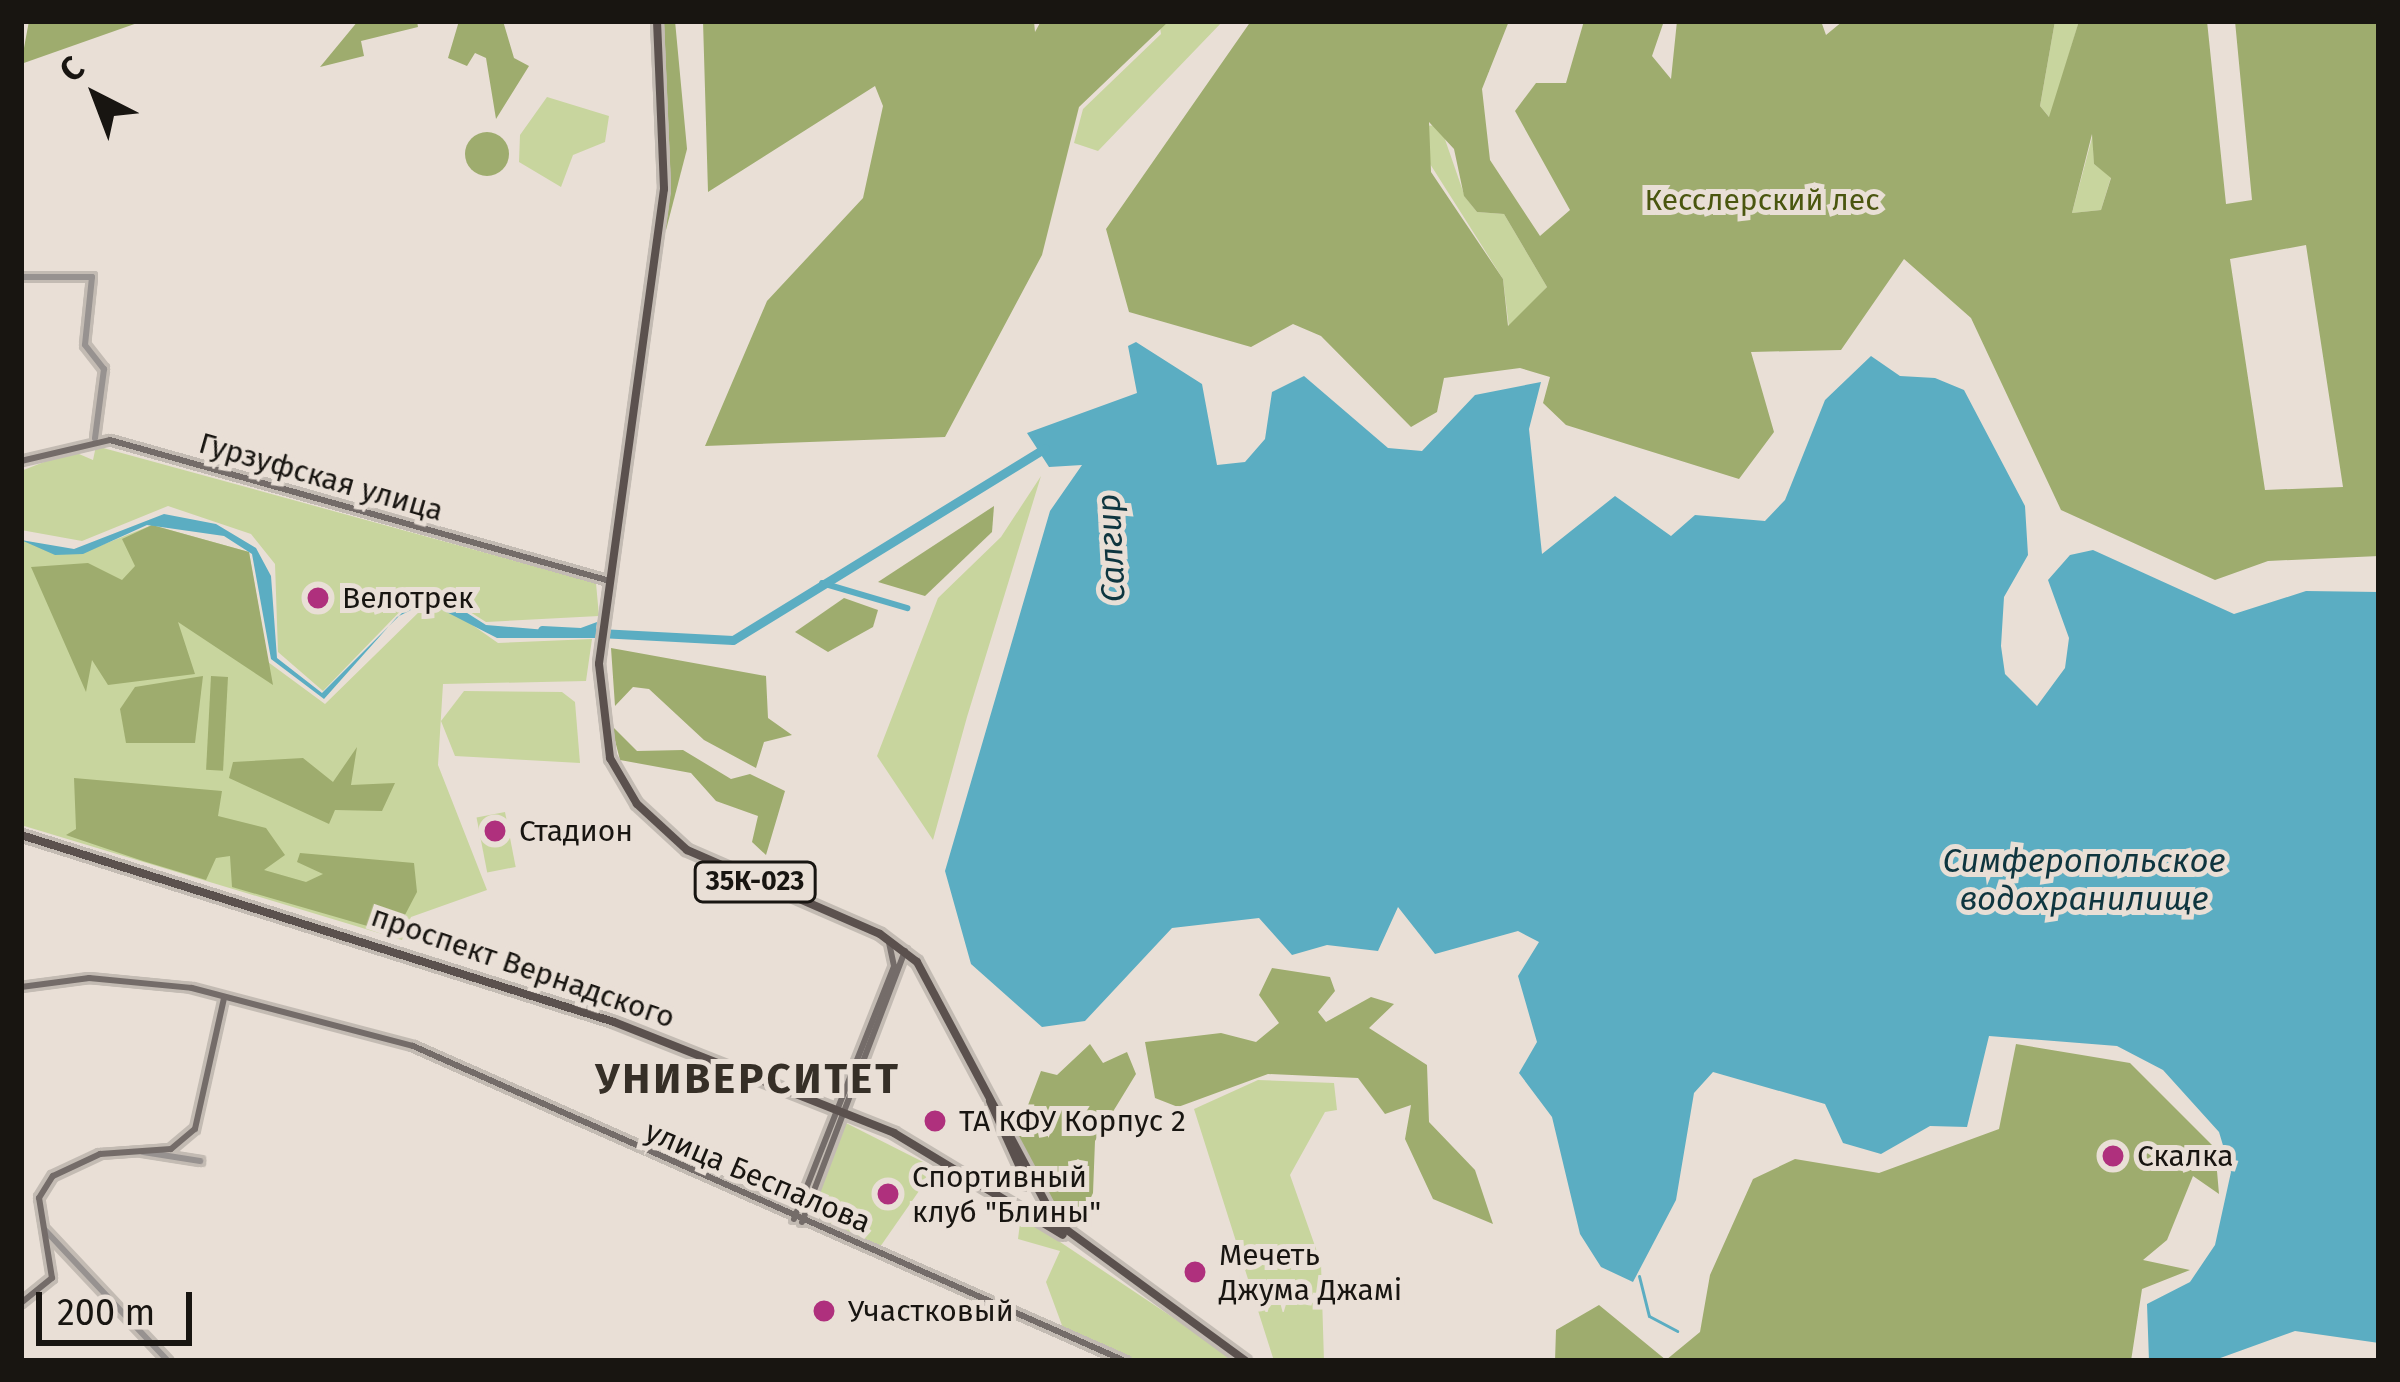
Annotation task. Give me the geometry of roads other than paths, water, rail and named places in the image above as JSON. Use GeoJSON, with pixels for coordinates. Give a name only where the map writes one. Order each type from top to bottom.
{"type":"FeatureCollection","features":[{"type":"Feature","properties":{"kind":"main road","name":"35К-023"},"geometry":{"type":"LineString","coordinates":[[657,21],[664,190],[601,643],[600,725],[637,804],[687,850],[887,938],[905,952],[944,1003],[1051,1230]]}},
{"type":"Feature","properties":{"kind":"main road","name":"Гурзуфская улица"},"geometry":{"type":"LineString","coordinates":[[95,438],[610,581]]}},
{"type":"Feature","properties":{"kind":"main road"},"geometry":{"type":"LineString","coordinates":[[21,461],[95,438]]}},
{"type":"Feature","properties":{"kind":"main road","name":"проспект Вернадского"},"geometry":{"type":"LineString","coordinates":[[21,835],[498,979],[841,1112],[991,1190],[1082,1247]]}},
{"type":"Feature","properties":{"kind":"main road"},"geometry":{"type":"LineString","coordinates":[[841,1112],[894,965],[887,938]]}},
{"type":"Feature","properties":{"kind":"main road"},"geometry":{"type":"LineString","coordinates":[[798,1221],[905,952],[952,1010],[1043,1204],[1082,1247],[1118,1274]]}},
{"type":"Feature","properties":{"kind":"main road","name":"улица Беспалова"},"geometry":{"type":"LineString","coordinates":[[21,987],[89,978],[224,998],[412,1046],[798,1221],[1125,1361]]}},
{"type":"Feature","properties":{"kind":"main road"},"geometry":{"type":"LineString","coordinates":[[21,1303],[52,1278],[39,1198],[52,1176],[84,1158],[181,1145],[196,1129],[224,998]]}},
{"type":"Feature","properties":{"kind":"main road"},"geometry":{"type":"LineString","coordinates":[[1051,1230],[1246,1361]]}},
{"type":"Feature","properties":{"kind":"street"},"geometry":{"type":"LineString","coordinates":[[21,277],[86,269],[92,277],[85,345],[104,369],[95,438]]}},
{"type":"Feature","properties":{"kind":"street"},"geometry":{"type":"LineString","coordinates":[[140,1151],[200,1161]]}},
{"type":"Feature","properties":{"kind":"street"},"geometry":{"type":"LineString","coordinates":[[45,1230],[167,1361]]}},
{"type":"Feature","properties":{"kind":"water","name":"Симферопольское водохранилище"},"geometry":{"type":"Polygon","coordinates":[[[1136,342],[1202,384],[1217,465],[1245,462],[1265,439],[1272,392],[1304,376],[1388,448],[1422,451],[1475,395],[1541,382],[1529,429],[1542,554],[1615,496],[1671,536],[1695,515],[1765,521],[1785,500],[1825,400],[1871,356],[1900,376],[1935,378],[1964,390],[2025,506],[2028,555],[2004,597],[2001,646],[2005,674],[2037,706],[2065,668],[2069,638],[2048,580],[2070,555],[2093,550],[2234,614],[2306,591],[2379,592],[2379,1343],[2295,1331],[2212,1361],[2149,1361],[2147,1304],[2190,1282],[2215,1245],[2231,1172],[2219,1132],[2163,1070],[2117,1046],[1989,1036],[1967,1127],[1930,1126],[1881,1154],[1843,1143],[1825,1104],[1713,1072],[1694,1093],[1676,1200],[1633,1282],[1601,1267],[1580,1234],[1552,1117],[1519,1073],[1537,1042],[1518,976],[1539,942],[1518,931],[1435,954],[1398,907],[1378,951],[1327,945],[1292,955],[1259,918],[1172,928],[1085,1021],[1042,1027],[971,964],[945,871],[1050,511],[1082,465],[1049,467],[1027,433],[1137,393],[1128,346],[1136,342]]]}},
{"type":"Feature","properties":{"kind":"water"},"geometry":{"type":"Polygon","coordinates":[[[164,514],[216,524],[256,548],[271,576],[277,658],[322,693],[389,626],[324,699],[271,659],[252,554],[224,536],[147,525],[83,554],[55,555],[21,540],[74,549],[164,514]]]}},
{"type":"Feature","properties":{"kind":"water"},"geometry":{"type":"Polygon","coordinates":[[[442,597],[486,625],[570,632],[597,622],[595,638],[497,638],[427,602],[399,616],[417,598],[442,597]]]}},
{"type":"Feature","properties":{"kind":"waterway","name":"Салгир"},"geometry":{"type":"LineString","coordinates":[[542,630],[733,640],[1045,448]]}},
{"type":"Feature","properties":{"kind":"waterway"},"geometry":{"type":"LineString","coordinates":[[822,583],[907,608]]}},
{"type":"Feature","properties":{"kind":"waterway"},"geometry":{"type":"LineString","coordinates":[[1639,1276],[1649,1316],[1677,1331]]}},
{"type":"Feature","properties":{"kind":"place","name":"Велотрек"},"geometry":{"type":"Point","coordinates":[318,598]}},
{"type":"Feature","properties":{"kind":"place","name":"Стадион"},"geometry":{"type":"Point","coordinates":[495,831]}},
{"type":"Feature","properties":{"kind":"place","name":"ТА КФУ Корпус 2"},"geometry":{"type":"Point","coordinates":[935,1121]}},
{"type":"Feature","properties":{"kind":"place","name":"Скалка"},"geometry":{"type":"Point","coordinates":[2113,1156]}},
{"type":"Feature","properties":{"kind":"place","name":"Спортивный клуб \"Блины\""},"geometry":{"type":"Point","coordinates":[888,1194]}},
{"type":"Feature","properties":{"kind":"place","name":"Мечеть Джума Джамі"},"geometry":{"type":"Point","coordinates":[1195,1272]}},
{"type":"Feature","properties":{"kind":"place","name":"Участковый"},"geometry":{"type":"Point","coordinates":[824,1311]}},
{"type":"Feature","properties":{"kind":"district","name":"УНИВЕРСИТЕТ"},"geometry":{"type":"Point","coordinates":[748,1079]}},
{"type":"Feature","properties":{"kind":"park label","name":"Кесслерский лес"},"geometry":{"type":"Point","coordinates":[1762,200]}}]}
